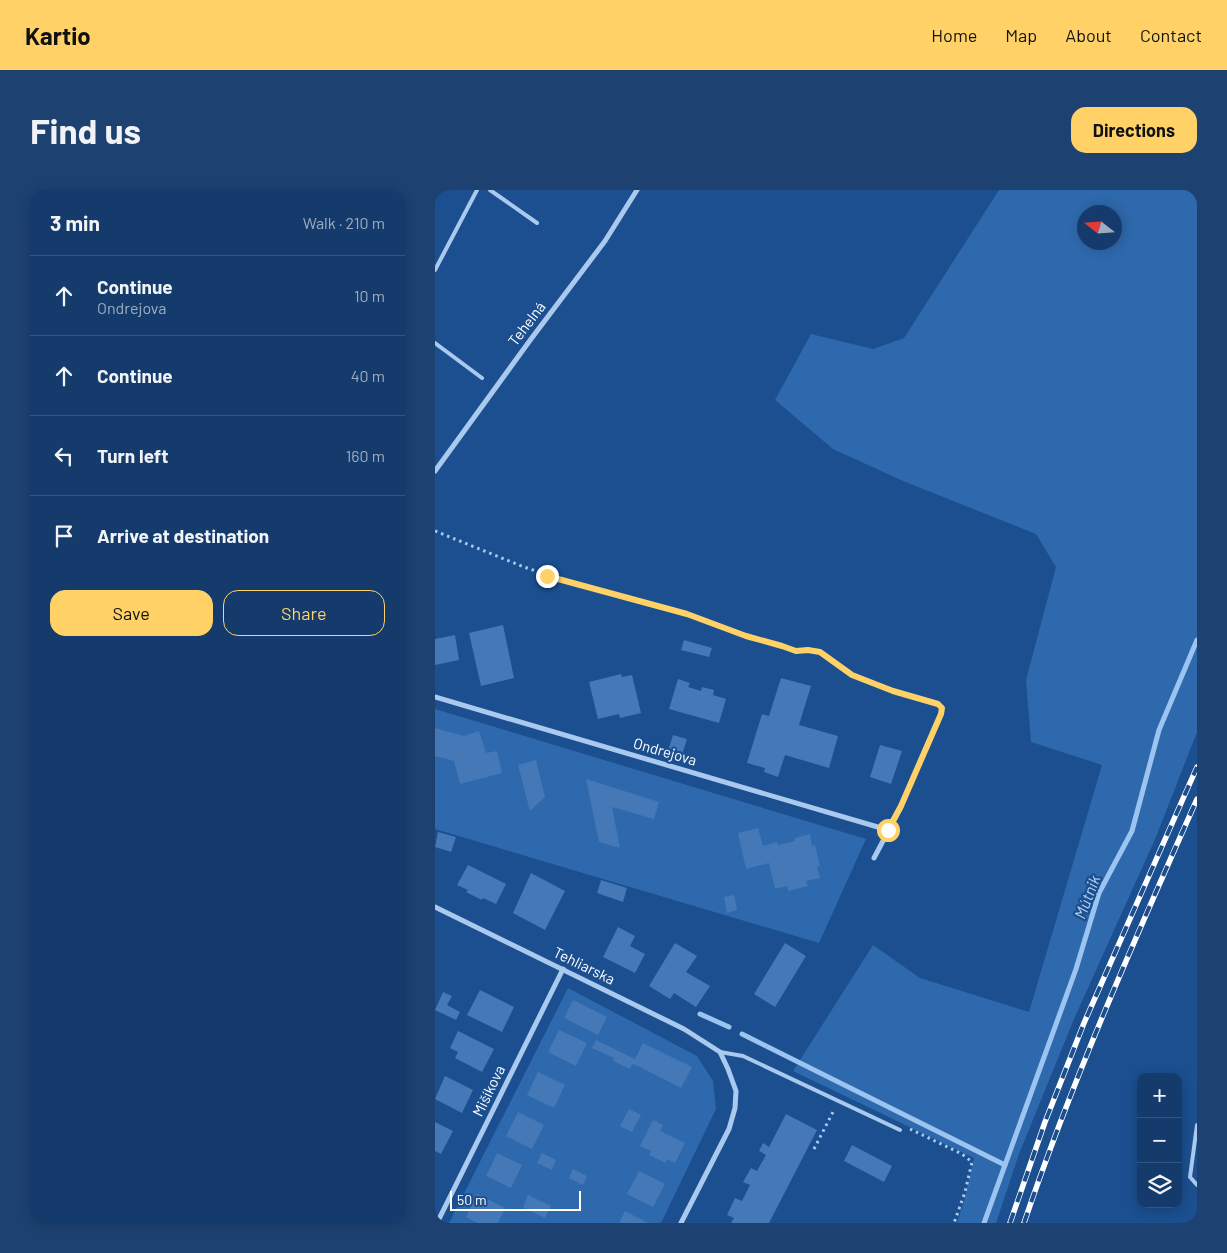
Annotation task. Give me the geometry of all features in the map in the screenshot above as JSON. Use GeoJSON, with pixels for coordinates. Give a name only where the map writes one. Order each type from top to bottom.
{"type":"FeatureCollection","features":[{"type":"Feature","properties":{"kind":"street","name":"Tehelná"},"geometry":{"type":"LineString","coordinates":[[435,471],[520,353],[605,242],[637,190]]}},
{"type":"Feature","properties":{"kind":"street","name":"Ondrejova"},"geometry":{"type":"LineString","coordinates":[[435,697],[888,830]]}},
{"type":"Feature","properties":{"kind":"street"},"geometry":{"type":"LineString","coordinates":[[874,858],[901,806]]}},
{"type":"Feature","properties":{"kind":"street","name":"Tehliarska"},"geometry":{"type":"LineString","coordinates":[[435,907],[684,1029],[720,1052]]}},
{"type":"Feature","properties":{"kind":"street","name":"Mišíkova"},"geometry":{"type":"LineString","coordinates":[[437,1223],[563,969]]}},
{"type":"Feature","properties":{"kind":"street"},"geometry":{"type":"LineString","coordinates":[[681,1223],[729,1129],[735,1108],[736,1091],[720,1052]]}},
{"type":"Feature","properties":{"kind":"lane"},"geometry":{"type":"LineString","coordinates":[[435,270],[477,190]]}},
{"type":"Feature","properties":{"kind":"lane"},"geometry":{"type":"LineString","coordinates":[[489,190],[537,223]]}},
{"type":"Feature","properties":{"kind":"lane"},"geometry":{"type":"LineString","coordinates":[[435,343],[482,378]]}},
{"type":"Feature","properties":{"kind":"lane","name":"Tehliarska"},"geometry":{"type":"LineString","coordinates":[[720,1052],[743,1056],[900,1130]]}},
{"type":"Feature","properties":{"kind":"lane"},"geometry":{"type":"LineString","coordinates":[[1197,1125],[1190,1177],[1197,1184]]}},
{"type":"Feature","properties":{"kind":"path"},"geometry":{"type":"LineString","coordinates":[[435,531],[524,567],[572,583],[687,614],[746,636],[796,651],[820,652],[852,675],[893,691],[938,704],[942,708],[941,714],[901,806]]}},
{"type":"Feature","properties":{"kind":"path"},"geometry":{"type":"LineString","coordinates":[[814,1149],[838,1100]]}},
{"type":"Feature","properties":{"kind":"path"},"geometry":{"type":"LineString","coordinates":[[900,1130],[903,1126],[962,1154],[972,1162],[965,1192],[954,1223]]}},
{"type":"Feature","properties":{"kind":"shaded area"},"geometry":{"type":"Polygon","coordinates":[[[999,190],[1197,190],[1197,732],[1156,837],[1074,1019],[1019,1154],[996,1223],[957,1223],[974,1158],[793,1071],[873,945],[920,978],[1029,1012],[1102,765],[1031,742],[1026,680],[1056,567],[1036,534],[903,481],[833,449],[775,400],[811,334],[873,349],[904,338],[999,190]]]}},
{"type":"Feature","properties":{"kind":"shaded area"},"geometry":{"type":"Polygon","coordinates":[[[435,709],[866,839],[819,943],[435,829],[435,709]]]}},
{"type":"Feature","properties":{"kind":"shaded area"},"geometry":{"type":"Polygon","coordinates":[[[568,988],[697,1056],[713,1081],[716,1109],[661,1223],[449,1223],[568,988]]]}},
{"type":"Feature","properties":{"kind":"building"},"geometry":{"type":"Polygon","coordinates":[[[503,625],[514,678],[481,686],[469,633],[503,625]]]}},
{"type":"Feature","properties":{"kind":"building"},"geometry":{"type":"Polygon","coordinates":[[[455,635],[459,660],[435,665],[435,639],[455,635]]]}},
{"type":"Feature","properties":{"kind":"building"},"geometry":{"type":"Polygon","coordinates":[[[684,640],[712,648],[709,657],[681,650],[684,640]]]}},
{"type":"Feature","properties":{"kind":"building"},"geometry":{"type":"Polygon","coordinates":[[[621,674],[622,677],[632,675],[641,713],[620,718],[619,714],[598,719],[589,682],[621,674]]]}},
{"type":"Feature","properties":{"kind":"building"},"geometry":{"type":"Polygon","coordinates":[[[781,678],[811,686],[799,725],[838,736],[829,768],[785,755],[778,777],[764,772],[765,768],[747,763],[762,714],[769,716],[781,678]]]}},
{"type":"Feature","properties":{"kind":"building"},"geometry":{"type":"Polygon","coordinates":[[[678,679],[690,683],[688,687],[701,691],[702,687],[714,690],[713,695],[726,699],[719,723],[669,709],[678,679]]]}},
{"type":"Feature","properties":{"kind":"building"},"geometry":{"type":"Polygon","coordinates":[[[435,728],[464,736],[479,731],[486,753],[497,751],[502,773],[460,784],[454,761],[435,756],[435,728]]]}},
{"type":"Feature","properties":{"kind":"building"},"geometry":{"type":"Polygon","coordinates":[[[673,735],[687,739],[681,758],[667,754],[673,735]]]}},
{"type":"Feature","properties":{"kind":"building"},"geometry":{"type":"Polygon","coordinates":[[[880,745],[902,751],[891,784],[870,777],[880,745]]]}},
{"type":"Feature","properties":{"kind":"building"},"geometry":{"type":"Polygon","coordinates":[[[536,760],[545,797],[530,811],[518,765],[536,760]]]}},
{"type":"Feature","properties":{"kind":"building"},"geometry":{"type":"Polygon","coordinates":[[[586,779],[659,802],[654,819],[612,807],[620,848],[599,842],[586,779]]]}},
{"type":"Feature","properties":{"kind":"building"},"geometry":{"type":"Polygon","coordinates":[[[758,828],[763,846],[777,842],[778,845],[795,841],[795,838],[810,834],[812,846],[815,845],[820,866],[817,867],[820,878],[806,881],[808,886],[788,891],[787,886],[775,889],[769,863],[746,869],[738,833],[758,828]]]}},
{"type":"Feature","properties":{"kind":"building"},"geometry":{"type":"Polygon","coordinates":[[[438,832],[456,837],[451,852],[435,847],[438,832]]]}},
{"type":"Feature","properties":{"kind":"building"},"geometry":{"type":"Polygon","coordinates":[[[468,865],[506,884],[496,904],[483,898],[482,900],[457,885],[468,865]]]}},
{"type":"Feature","properties":{"kind":"building"},"geometry":{"type":"Polygon","coordinates":[[[531,873],[565,891],[545,930],[513,913],[531,873]]]}},
{"type":"Feature","properties":{"kind":"building"},"geometry":{"type":"Polygon","coordinates":[[[601,880],[627,888],[623,902],[597,893],[601,880]]]}},
{"type":"Feature","properties":{"kind":"building"},"geometry":{"type":"Polygon","coordinates":[[[734,895],[737,910],[727,913],[724,897],[734,895]]]}},
{"type":"Feature","properties":{"kind":"building"},"geometry":{"type":"Polygon","coordinates":[[[618,927],[635,936],[630,946],[645,954],[635,973],[603,957],[618,927]]]}},
{"type":"Feature","properties":{"kind":"building"},"geometry":{"type":"Polygon","coordinates":[[[675,943],[697,956],[686,972],[710,986],[696,1007],[674,993],[670,999],[649,986],[675,943]]]}},
{"type":"Feature","properties":{"kind":"building"},"geometry":{"type":"Polygon","coordinates":[[[785,943],[806,956],[775,1007],[754,994],[785,943]]]}},
{"type":"Feature","properties":{"kind":"building"},"geometry":{"type":"Polygon","coordinates":[[[480,990],[514,1007],[502,1032],[467,1015],[480,990]]]}},
{"type":"Feature","properties":{"kind":"building"},"geometry":{"type":"Polygon","coordinates":[[[443,992],[452,996],[447,1005],[460,1012],[456,1020],[435,1010],[443,992]]]}},
{"type":"Feature","properties":{"kind":"building"},"geometry":{"type":"Polygon","coordinates":[[[573,1000],[607,1017],[598,1035],[564,1018],[573,1000]]]}},
{"type":"Feature","properties":{"kind":"building"},"geometry":{"type":"Polygon","coordinates":[[[559,1030],[587,1043],[576,1066],[548,1052],[559,1030]]]}},
{"type":"Feature","properties":{"kind":"building"},"geometry":{"type":"Polygon","coordinates":[[[458,1031],[494,1049],[482,1072],[455,1058],[458,1052],[450,1048],[458,1031]]]}},
{"type":"Feature","properties":{"kind":"building"},"geometry":{"type":"Polygon","coordinates":[[[596,1040],[635,1059],[643,1043],[692,1067],[681,1088],[640,1067],[632,1064],[630,1069],[613,1061],[614,1058],[592,1048],[596,1040]]]}},
{"type":"Feature","properties":{"kind":"building"},"geometry":{"type":"Polygon","coordinates":[[[538,1072],[565,1085],[554,1108],[527,1095],[538,1072]]]}},
{"type":"Feature","properties":{"kind":"building"},"geometry":{"type":"Polygon","coordinates":[[[445,1076],[473,1090],[462,1113],[435,1099],[445,1076]]]}},
{"type":"Feature","properties":{"kind":"building"},"geometry":{"type":"Polygon","coordinates":[[[629,1109],[641,1115],[632,1132],[620,1126],[629,1109]]]}},
{"type":"Feature","properties":{"kind":"building"},"geometry":{"type":"Polygon","coordinates":[[[518,1112],[544,1125],[532,1149],[506,1136],[518,1112]]]}},
{"type":"Feature","properties":{"kind":"building"},"geometry":{"type":"Polygon","coordinates":[[[786,1114],[817,1130],[769,1223],[731,1223],[734,1218],[727,1215],[735,1198],[742,1201],[750,1185],[743,1182],[751,1168],[757,1171],[766,1155],[759,1151],[763,1143],[769,1147],[786,1114]]]}},
{"type":"Feature","properties":{"kind":"building"},"geometry":{"type":"Polygon","coordinates":[[[653,1120],[663,1125],[660,1131],[685,1143],[675,1163],[667,1159],[666,1163],[649,1155],[651,1151],[640,1146],[653,1120]]]}},
{"type":"Feature","properties":{"kind":"building"},"geometry":{"type":"Polygon","coordinates":[[[435,1122],[453,1131],[441,1154],[435,1151],[435,1122]]]}},
{"type":"Feature","properties":{"kind":"building"},"geometry":{"type":"Polygon","coordinates":[[[852,1145],[892,1166],[884,1182],[844,1161],[852,1145]]]}},
{"type":"Feature","properties":{"kind":"building"},"geometry":{"type":"Polygon","coordinates":[[[497,1153],[522,1165],[511,1188],[486,1176],[497,1153]]]}},
{"type":"Feature","properties":{"kind":"building"},"geometry":{"type":"Polygon","coordinates":[[[542,1153],[556,1160],[552,1170],[537,1163],[542,1153]]]}},
{"type":"Feature","properties":{"kind":"building"},"geometry":{"type":"Polygon","coordinates":[[[573,1169],[587,1176],[583,1185],[569,1178],[573,1169]]]}},
{"type":"Feature","properties":{"kind":"building"},"geometry":{"type":"Polygon","coordinates":[[[639,1171],[665,1184],[653,1207],[627,1194],[639,1171]]]}},
{"type":"Feature","properties":{"kind":"building"},"geometry":{"type":"Polygon","coordinates":[[[477,1194],[505,1208],[498,1223],[478,1223],[466,1217],[477,1194]]]}},
{"type":"Feature","properties":{"kind":"building"},"geometry":{"type":"Polygon","coordinates":[[[528,1195],[551,1206],[545,1218],[523,1207],[528,1195]]]}},
{"type":"Feature","properties":{"kind":"building"},"geometry":{"type":"Polygon","coordinates":[[[625,1211],[648,1223],[619,1223],[625,1211]]]}},
{"type":"Feature","properties":{"kind":"waterway","name":"Mútnik"},"geometry":{"type":"LineString","coordinates":[[984,1223],[1076,969],[1099,893],[1132,831],[1159,730],[1197,640]]}},
{"type":"Feature","properties":{"kind":"waterway","name":"Mútnik"},"geometry":{"type":"LineString","coordinates":[[700,1014],[729,1027]]}},
{"type":"Feature","properties":{"kind":"waterway","name":"Mútnik"},"geometry":{"type":"LineString","coordinates":[[742,1034],[1005,1165]]}},
{"type":"Feature","properties":{"kind":"railway"},"geometry":{"type":"LineString","coordinates":[[1010,1223],[1045,1122],[1084,1023],[1197,767]]}},
{"type":"Feature","properties":{"kind":"railway"},"geometry":{"type":"LineString","coordinates":[[1024,1223],[1084,1062],[1197,799]]}},
{"type":"Feature","properties":{"kind":"route"},"geometry":{"type":"LineString","coordinates":[[547,576],[687,614],[746,636],[796,651],[820,652],[852,675],[875,685],[938,704],[942,708],[941,714],[901,806],[888,830]]}}]}
